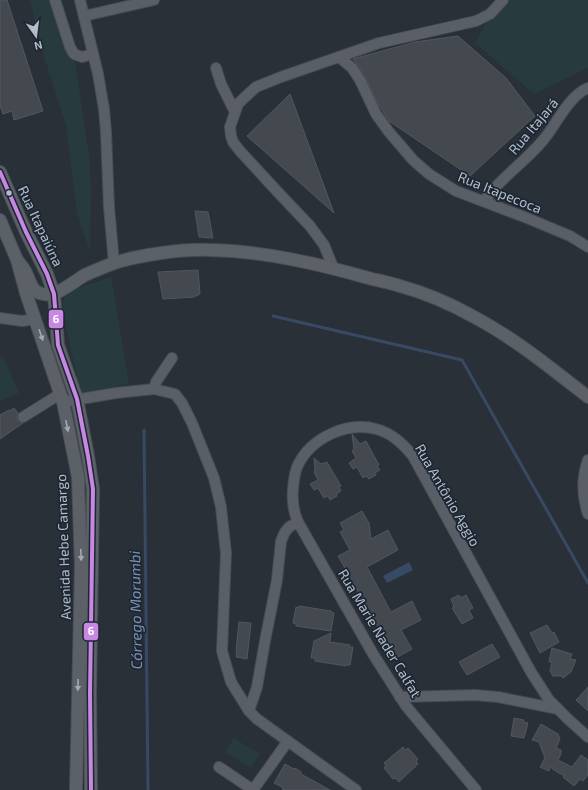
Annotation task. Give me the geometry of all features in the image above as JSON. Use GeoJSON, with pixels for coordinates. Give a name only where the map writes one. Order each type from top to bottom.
{"type":"FeatureCollection","features":[{"type":"Feature","properties":{"kind":"main road","name":"Rua Itapaiúna"},"geometry":{"type":"LineString","coordinates":[[0,172],[26,232],[47,274],[54,294]]}},
{"type":"Feature","properties":{"kind":"main road"},"geometry":{"type":"LineString","coordinates":[[0,220],[17,260],[26,293],[34,314]]}},
{"type":"Feature","properties":{"kind":"main road"},"geometry":{"type":"LineString","coordinates":[[17,260],[26,272],[35,291],[42,294],[54,294],[87,275],[114,263],[133,258],[204,249],[239,251],[333,268],[425,294],[476,318],[542,360],[588,397]]}},
{"type":"Feature","properties":{"kind":"main road"},"geometry":{"type":"LineString","coordinates":[[47,274],[52,278],[58,279],[87,275]]}},
{"type":"Feature","properties":{"kind":"main road","name":"Avenida Hebe Camargo"},"geometry":{"type":"LineString","coordinates":[[54,294],[58,345],[77,399],[93,489],[90,693],[91,790]]}},
{"type":"Feature","properties":{"kind":"main road","name":"Avenida Hebe Camargo"},"geometry":{"type":"LineString","coordinates":[[34,314],[61,398],[78,477],[81,566],[76,790]]}},
{"type":"Feature","properties":{"kind":"street"},"geometry":{"type":"LineString","coordinates":[[55,0],[70,47],[74,54],[82,57],[93,54]]}},
{"type":"Feature","properties":{"kind":"street"},"geometry":{"type":"LineString","coordinates":[[80,0],[99,81],[106,132],[109,207],[114,263]]}},
{"type":"Feature","properties":{"kind":"street"},"geometry":{"type":"LineString","coordinates":[[84,16],[154,0]]}},
{"type":"Feature","properties":{"kind":"street"},"geometry":{"type":"LineString","coordinates":[[333,268],[324,245],[310,226],[244,157],[233,142],[230,127],[238,104],[261,84],[379,43],[476,21],[490,14],[504,0]]}},
{"type":"Feature","properties":{"kind":"street","name":"Rua Itapecoca"},"geometry":{"type":"LineString","coordinates":[[339,57],[352,68],[360,80],[376,114],[396,141],[413,160],[429,174],[456,191],[570,236],[588,247]]}},
{"type":"Feature","properties":{"kind":"street"},"geometry":{"type":"LineString","coordinates":[[216,68],[221,84],[235,112]]}},
{"type":"Feature","properties":{"kind":"street","name":"Rua Itajará"},"geometry":{"type":"LineString","coordinates":[[484,201],[491,191],[534,150],[573,100],[583,90],[588,88]]}},
{"type":"Feature","properties":{"kind":"street"},"geometry":{"type":"LineString","coordinates":[[0,318],[22,321],[34,314]]}},
{"type":"Feature","properties":{"kind":"street"},"geometry":{"type":"LineString","coordinates":[[154,389],[156,382],[172,358]]}},
{"type":"Feature","properties":{"kind":"street"},"geometry":{"type":"LineString","coordinates":[[23,417],[61,398],[77,399],[154,389],[175,394],[182,403],[192,423],[214,478],[221,507],[226,553],[222,651],[231,682],[249,711],[257,719],[356,790]]}},
{"type":"Feature","properties":{"kind":"street","name":"Rua Antônio Aggio"},"geometry":{"type":"LineString","coordinates":[[298,522],[292,500],[294,475],[306,451],[311,446],[328,436],[353,428],[364,427],[376,429],[392,436],[413,456],[530,672],[549,700],[588,737]]}},
{"type":"Feature","properties":{"kind":"street"},"geometry":{"type":"LineString","coordinates":[[588,460],[583,479],[582,493],[588,514]]}},
{"type":"Feature","properties":{"kind":"street"},"geometry":{"type":"LineString","coordinates":[[249,711],[257,687],[277,580],[281,541],[289,527],[298,522]]}},
{"type":"Feature","properties":{"kind":"street","name":"Rua Marie Nader Calfat"},"geometry":{"type":"LineString","coordinates":[[298,522],[373,654],[400,697],[476,790]]}},
{"type":"Feature","properties":{"kind":"street"},"geometry":{"type":"LineString","coordinates":[[400,697],[475,695],[498,697],[558,709]]}},
{"type":"Feature","properties":{"kind":"street"},"geometry":{"type":"LineString","coordinates":[[219,767],[254,790],[288,741]]}},
{"type":"Feature","properties":{"kind":"green space"},"geometry":{"type":"Polygon","coordinates":[[[30,0],[62,0],[73,49],[89,155],[91,190],[90,252],[77,212],[66,125],[43,53],[30,0]]]}},
{"type":"Feature","properties":{"kind":"green space"},"geometry":{"type":"Polygon","coordinates":[[[499,0],[588,0],[588,68],[534,94],[475,43],[499,0]]]}},
{"type":"Feature","properties":{"kind":"green space"},"geometry":{"type":"Polygon","coordinates":[[[111,277],[129,384],[81,393],[62,310],[64,300],[66,294],[69,292],[111,277]]]}},
{"type":"Feature","properties":{"kind":"green space"},"geometry":{"type":"Polygon","coordinates":[[[3,356],[19,393],[0,401],[0,357],[3,356]]]}},
{"type":"Feature","properties":{"kind":"green space"},"geometry":{"type":"Polygon","coordinates":[[[234,738],[260,754],[251,768],[225,752],[234,738]]]}},
{"type":"Feature","properties":{"kind":"water"},"geometry":{"type":"Polygon","coordinates":[[[409,562],[413,570],[387,583],[383,576],[409,562]]]}},
{"type":"Feature","properties":{"kind":"building"},"geometry":{"type":"Polygon","coordinates":[[[0,0],[7,0],[43,111],[14,120],[12,111],[3,114],[0,105],[0,0]]]}},
{"type":"Feature","properties":{"kind":"building"},"geometry":{"type":"Polygon","coordinates":[[[458,36],[506,78],[535,116],[470,176],[389,121],[377,102],[365,76],[353,59],[415,42],[458,36]]]}},
{"type":"Feature","properties":{"kind":"building"},"geometry":{"type":"Polygon","coordinates":[[[290,94],[334,213],[247,136],[290,94]]]}},
{"type":"Feature","properties":{"kind":"building"},"geometry":{"type":"Polygon","coordinates":[[[195,211],[208,212],[213,238],[199,237],[195,211]]]}},
{"type":"Feature","properties":{"kind":"building"},"geometry":{"type":"Polygon","coordinates":[[[198,270],[200,294],[194,297],[163,299],[158,272],[198,270]]]}},
{"type":"Feature","properties":{"kind":"building"},"geometry":{"type":"Polygon","coordinates":[[[14,408],[18,413],[17,420],[23,423],[0,439],[0,415],[14,408]]]}},
{"type":"Feature","properties":{"kind":"building"},"geometry":{"type":"Polygon","coordinates":[[[352,434],[360,444],[366,441],[379,465],[377,466],[380,470],[375,473],[376,475],[369,479],[366,476],[363,478],[357,467],[353,469],[349,463],[356,458],[352,451],[354,449],[352,434]]]}},
{"type":"Feature","properties":{"kind":"building"},"geometry":{"type":"Polygon","coordinates":[[[314,458],[321,464],[327,462],[341,486],[339,487],[341,491],[336,494],[337,496],[330,500],[328,496],[324,498],[318,488],[314,490],[310,484],[318,480],[314,472],[314,458]]]}},
{"type":"Feature","properties":{"kind":"building"},"geometry":{"type":"Polygon","coordinates":[[[362,511],[369,523],[371,539],[388,530],[398,550],[367,567],[391,612],[412,601],[421,620],[401,630],[412,649],[394,659],[382,637],[383,636],[338,556],[350,550],[340,532],[344,530],[340,523],[362,511]]]}},
{"type":"Feature","properties":{"kind":"building"},"geometry":{"type":"Polygon","coordinates":[[[459,595],[461,598],[466,595],[473,608],[469,610],[473,618],[462,624],[452,608],[454,607],[451,599],[459,595]]]}},
{"type":"Feature","properties":{"kind":"building"},"geometry":{"type":"Polygon","coordinates":[[[299,606],[331,611],[334,613],[331,631],[296,626],[296,624],[293,623],[296,607],[299,608],[299,606]]]}},
{"type":"Feature","properties":{"kind":"building"},"geometry":{"type":"Polygon","coordinates":[[[239,622],[251,623],[247,659],[236,657],[239,622]]]}},
{"type":"Feature","properties":{"kind":"building"},"geometry":{"type":"Polygon","coordinates":[[[547,625],[552,633],[554,632],[559,642],[540,653],[530,633],[547,625]]]}},
{"type":"Feature","properties":{"kind":"building"},"geometry":{"type":"Polygon","coordinates":[[[331,633],[330,642],[350,645],[349,647],[353,647],[350,665],[346,666],[315,661],[315,658],[311,658],[314,641],[331,633]]]}},
{"type":"Feature","properties":{"kind":"building"},"geometry":{"type":"Polygon","coordinates":[[[492,644],[500,657],[467,675],[459,662],[492,644]]]}},
{"type":"Feature","properties":{"kind":"building"},"geometry":{"type":"Polygon","coordinates":[[[552,648],[572,654],[570,659],[576,660],[571,672],[563,678],[561,676],[553,676],[550,671],[552,662],[549,662],[552,648]]]}},
{"type":"Feature","properties":{"kind":"building"},"geometry":{"type":"Polygon","coordinates":[[[588,687],[588,711],[576,700],[588,687]]]}},
{"type":"Feature","properties":{"kind":"building"},"geometry":{"type":"Polygon","coordinates":[[[514,718],[524,720],[523,722],[528,723],[524,738],[511,736],[514,718]]]}},
{"type":"Feature","properties":{"kind":"building"},"geometry":{"type":"Polygon","coordinates":[[[541,724],[558,734],[560,739],[556,748],[561,750],[561,754],[558,760],[572,767],[581,755],[588,760],[588,775],[583,781],[580,779],[574,786],[563,777],[565,776],[550,767],[549,771],[540,767],[545,758],[539,742],[532,740],[541,724]]]}},
{"type":"Feature","properties":{"kind":"building"},"geometry":{"type":"Polygon","coordinates":[[[403,747],[406,750],[408,748],[418,759],[416,761],[418,764],[399,782],[395,778],[393,779],[384,768],[386,766],[384,763],[403,747]]]}},
{"type":"Feature","properties":{"kind":"building"},"geometry":{"type":"Polygon","coordinates":[[[285,764],[294,769],[295,768],[301,772],[301,774],[330,790],[283,790],[282,787],[274,783],[285,764]]]}},
{"type":"Feature","properties":{"kind":"waterway"},"geometry":{"type":"LineString","coordinates":[[273,316],[462,360],[588,583]]}},
{"type":"Feature","properties":{"kind":"waterway","name":"Córrego Morumbi"},"geometry":{"type":"LineString","coordinates":[[144,430],[148,790]]}},
{"type":"Feature","properties":{"kind":"transit line","name":"6"},"geometry":{"type":"LineString","coordinates":[[0,172],[26,232],[47,274],[54,294],[58,345],[77,399],[93,489],[90,693],[91,790]]}}]}
